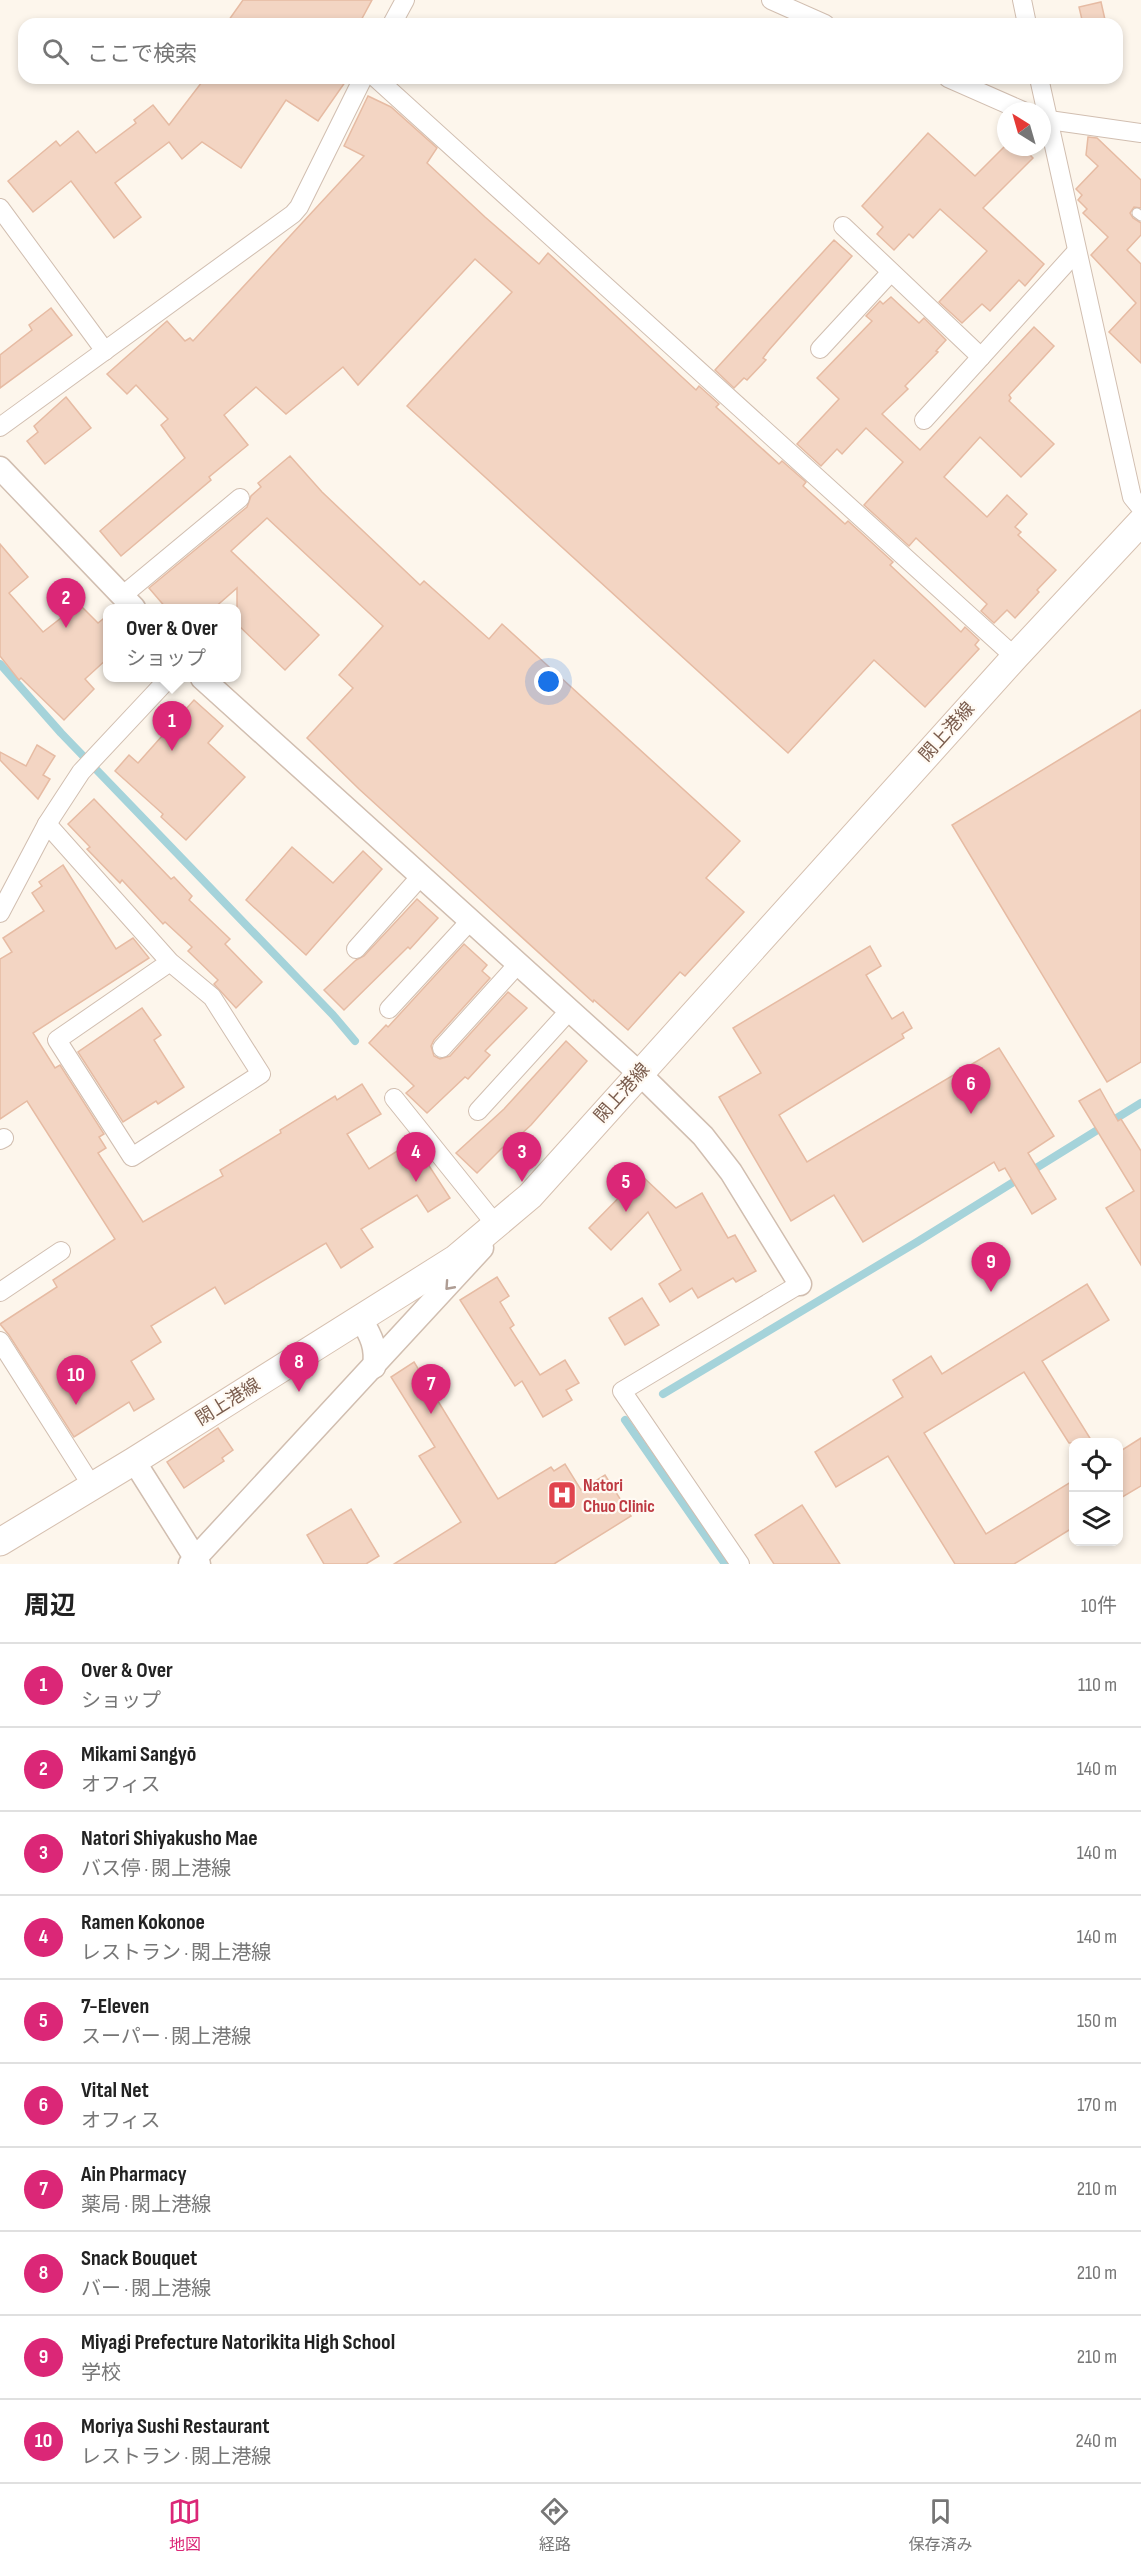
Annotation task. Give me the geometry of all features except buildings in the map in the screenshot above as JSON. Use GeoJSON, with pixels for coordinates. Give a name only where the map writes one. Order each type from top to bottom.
{"type":"FeatureCollection","features":[{"type":"Feature","properties":{"kind":"main road","name":"閖上港線"},"geometry":{"type":"LineString","coordinates":[[0,1542],[134,1461],[455,1259],[530,1196],[1015,657],[1141,522]]}},
{"type":"Feature","properties":{"kind":"street"},"geometry":{"type":"LineString","coordinates":[[771,0],[812,18]]}},
{"type":"Feature","properties":{"kind":"street"},"geometry":{"type":"LineString","coordinates":[[1023,0],[1027,18]]}},
{"type":"Feature","properties":{"kind":"street"},"geometry":{"type":"LineString","coordinates":[[394,18],[400,2]]}},
{"type":"Feature","properties":{"kind":"street"},"geometry":{"type":"LineString","coordinates":[[0,427],[293,214],[299,207],[360,84]]}},
{"type":"Feature","properties":{"kind":"street"},"geometry":{"type":"LineString","coordinates":[[383,84],[1015,657]]}},
{"type":"Feature","properties":{"kind":"street"},"geometry":{"type":"LineString","coordinates":[[962,84],[1003,102]]}},
{"type":"Feature","properties":{"kind":"street"},"geometry":{"type":"LineString","coordinates":[[1040,84],[1042,102]]}},
{"type":"Feature","properties":{"kind":"street"},"geometry":{"type":"LineString","coordinates":[[1051,121],[1141,133]]}},
{"type":"Feature","properties":{"kind":"street"},"geometry":{"type":"LineString","coordinates":[[1051,146],[1132,497],[1141,508]]}},
{"type":"Feature","properties":{"kind":"street"},"geometry":{"type":"LineString","coordinates":[[0,208],[105,351]]}},
{"type":"Feature","properties":{"kind":"street"},"geometry":{"type":"LineString","coordinates":[[843,226],[981,357]]}},
{"type":"Feature","properties":{"kind":"street"},"geometry":{"type":"LineString","coordinates":[[924,420],[1076,252]]}},
{"type":"Feature","properties":{"kind":"street"},"geometry":{"type":"LineString","coordinates":[[820,349],[891,272]]}},
{"type":"Feature","properties":{"kind":"street"},"geometry":{"type":"LineString","coordinates":[[0,468],[128,602],[240,498]]}},
{"type":"Feature","properties":{"kind":"street"},"geometry":{"type":"LineString","coordinates":[[0,913],[47,824],[81,772],[165,682]]}},
{"type":"Feature","properties":{"kind":"street"},"geometry":{"type":"LineString","coordinates":[[206,682],[639,1073],[703,1136],[731,1172],[800,1284],[622,1391],[740,1564]]}},
{"type":"Feature","properties":{"kind":"street"},"geometry":{"type":"LineString","coordinates":[[47,824],[170,962],[212,997],[261,1074],[132,1156],[57,1040],[170,962]]}},
{"type":"Feature","properties":{"kind":"street"},"geometry":{"type":"LineString","coordinates":[[356,949],[421,876]]}},
{"type":"Feature","properties":{"kind":"street"},"geometry":{"type":"LineString","coordinates":[[389,1009],[471,920]]}},
{"type":"Feature","properties":{"kind":"street"},"geometry":{"type":"LineString","coordinates":[[442,1048],[518,964]]}},
{"type":"Feature","properties":{"kind":"street"},"geometry":{"type":"LineString","coordinates":[[478,1111],[570,1010]]}},
{"type":"Feature","properties":{"kind":"street"},"geometry":{"type":"LineString","coordinates":[[394,1098],[495,1225]]}},
{"type":"Feature","properties":{"kind":"street"},"geometry":{"type":"LineString","coordinates":[[134,1461],[195,1562],[530,1196]]}},
{"type":"Feature","properties":{"kind":"street"},"geometry":{"type":"LineString","coordinates":[[0,1292],[61,1251]]}},
{"type":"Feature","properties":{"kind":"street"},"geometry":{"type":"LineString","coordinates":[[362,1319],[373,1338],[376,1353],[374,1367]]}},
{"type":"Feature","properties":{"kind":"street"},"geometry":{"type":"LineString","coordinates":[[0,1341],[92,1486]]}},
{"type":"Feature","properties":{"kind":"waterway"},"geometry":{"type":"LineString","coordinates":[[0,664],[61,733],[333,1015],[355,1041]]}},
{"type":"Feature","properties":{"kind":"waterway"},"geometry":{"type":"LineString","coordinates":[[663,1394],[917,1242],[1141,1103]]}},
{"type":"Feature","properties":{"kind":"waterway"},"geometry":{"type":"LineString","coordinates":[[625,1420],[725,1564]]}},
{"type":"Feature","properties":{"kind":"place","name":"Mikami Sangyō"},"geometry":{"type":"Point","coordinates":[66,628]}},
{"type":"Feature","properties":{"kind":"place","name":"Over & Over"},"geometry":{"type":"Point","coordinates":[172,751]}},
{"type":"Feature","properties":{"kind":"place","name":"Vital Net"},"geometry":{"type":"Point","coordinates":[971,1114]}},
{"type":"Feature","properties":{"kind":"place","name":"Ramen Kokonoe"},"geometry":{"type":"Point","coordinates":[416,1182]}},
{"type":"Feature","properties":{"kind":"place","name":"Natori Shiyakusho Mae"},"geometry":{"type":"Point","coordinates":[522,1182]}},
{"type":"Feature","properties":{"kind":"place","name":"7-Eleven"},"geometry":{"type":"Point","coordinates":[626,1212]}},
{"type":"Feature","properties":{"kind":"place","name":"Miyagi Prefecture Natorikita High School"},"geometry":{"type":"Point","coordinates":[991,1292]}},
{"type":"Feature","properties":{"kind":"place","name":"Snack Bouquet"},"geometry":{"type":"Point","coordinates":[299,1392]}},
{"type":"Feature","properties":{"kind":"place","name":"Moriya Sushi Restaurant"},"geometry":{"type":"Point","coordinates":[76,1405]}},
{"type":"Feature","properties":{"kind":"place","name":"Ain Pharmacy"},"geometry":{"type":"Point","coordinates":[431,1414]}},
{"type":"Feature","properties":{"kind":"place","name":"Natori Chuo Clinic"},"geometry":{"type":"Point","coordinates":[562,1495]}}]}
